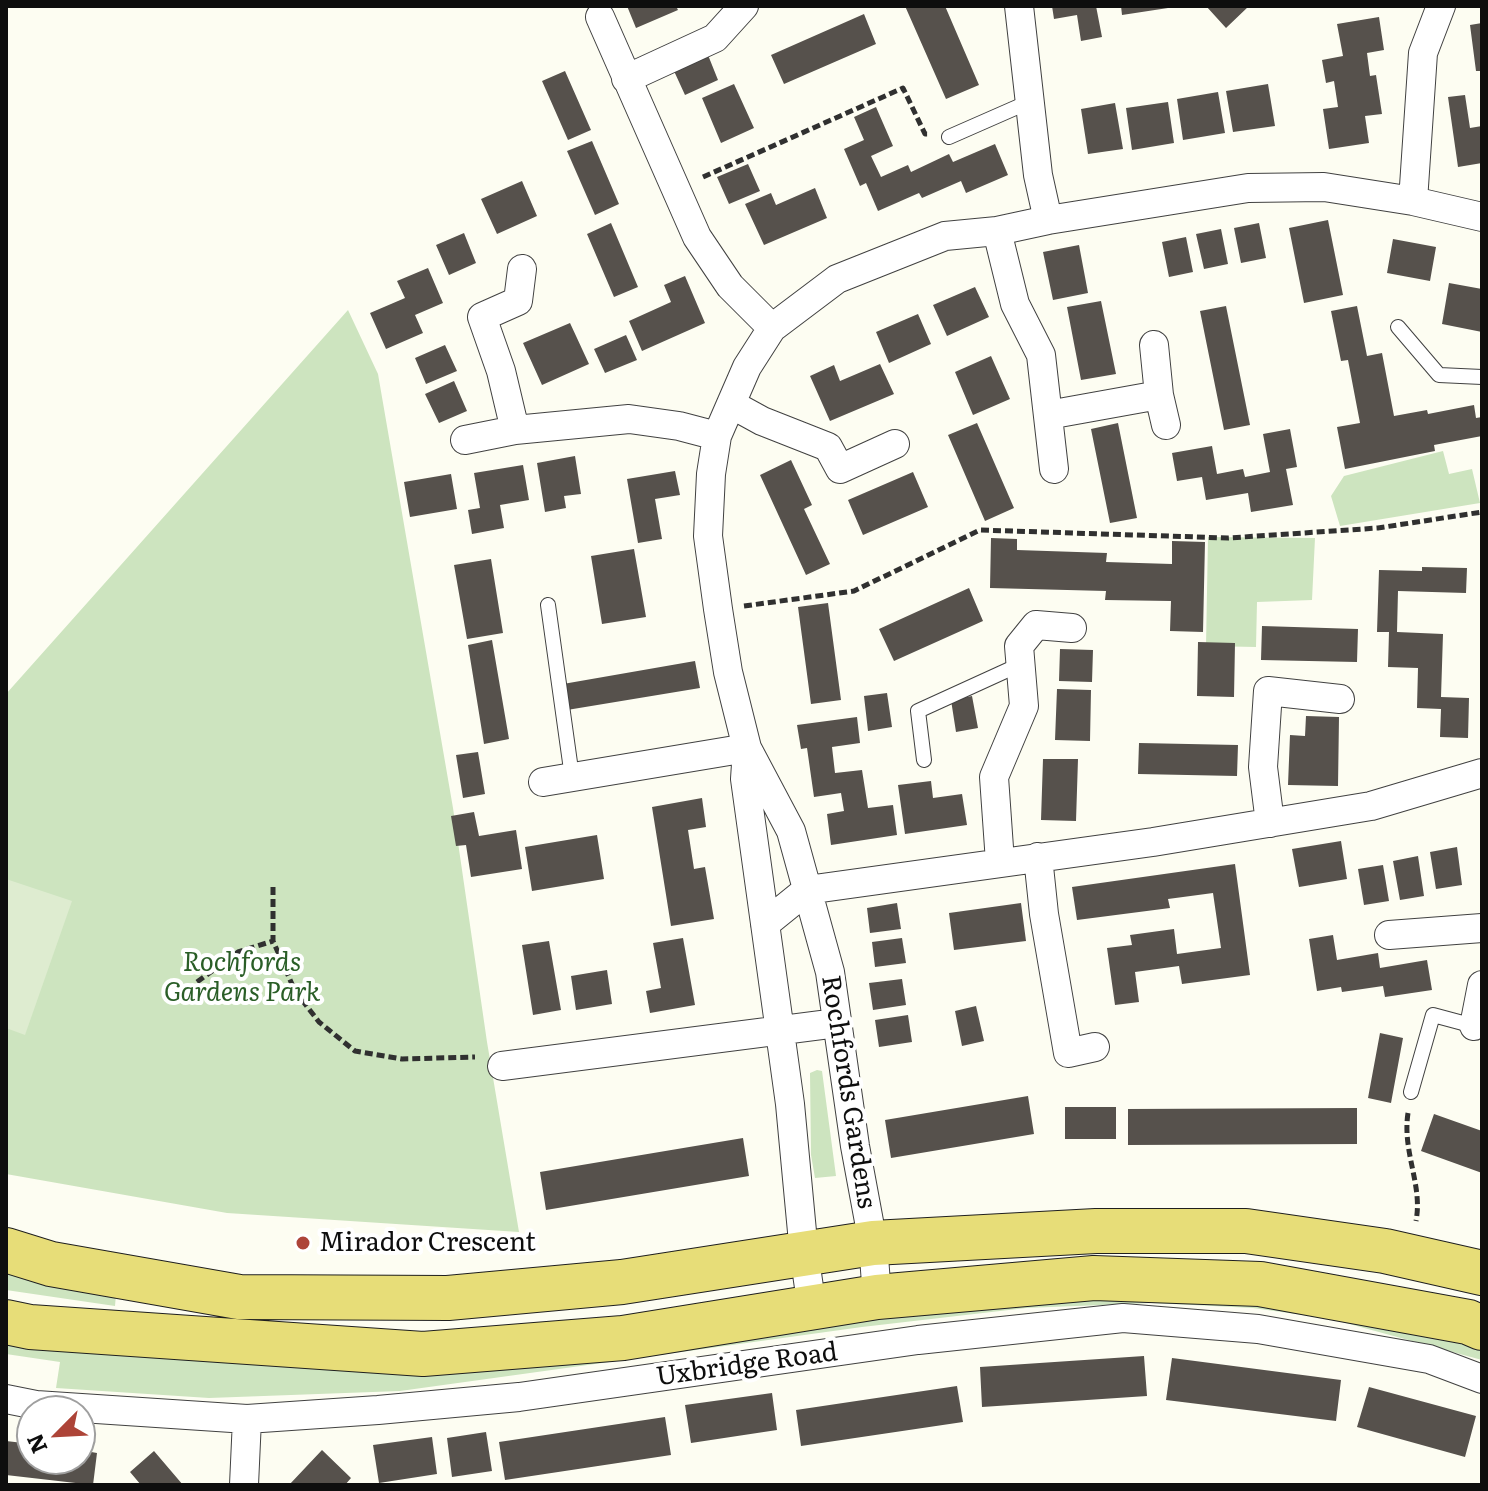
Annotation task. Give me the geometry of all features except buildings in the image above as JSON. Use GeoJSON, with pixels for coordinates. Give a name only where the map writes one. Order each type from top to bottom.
{"type":"FeatureCollection","features":[{"type":"Feature","properties":{"kind":"main road"},"geometry":{"type":"LineString","coordinates":[[6,1250],[51,1264],[239,1297],[433,1298],[622,1282],[873,1243],[1096,1231],[1246,1231],[1410,1256],[1482,1273]]}},
{"type":"Feature","properties":{"kind":"main road","name":"Uxbridge Road"},"geometry":{"type":"LineString","coordinates":[[6,1322],[30,1327],[423,1354],[623,1338],[877,1297],[1094,1278],[1260,1284],[1468,1322],[1482,1328]]}},
{"type":"Feature","properties":{"kind":"street"},"geometry":{"type":"LineString","coordinates":[[626,79],[715,38],[744,6]]}},
{"type":"Feature","properties":{"kind":"street"},"geometry":{"type":"LineString","coordinates":[[1019,6],[1038,175],[1048,220]]}},
{"type":"Feature","properties":{"kind":"street"},"geometry":{"type":"LineString","coordinates":[[1413,201],[1423,53],[1441,6]]}},
{"type":"Feature","properties":{"kind":"street"},"geometry":{"type":"LineString","coordinates":[[599,11],[697,237],[730,286],[772,328]]}},
{"type":"Feature","properties":{"kind":"street","name":"Rochfords Gardens"},"geometry":{"type":"LineString","coordinates":[[877,1297],[873,1243],[855,1146],[830,972],[791,831],[747,748],[728,672],[718,609],[708,536],[711,474],[717,436],[747,367],[772,328],[837,279],[945,236],[997,231],[1248,188],[1324,187],[1413,201],[1482,217]]}},
{"type":"Feature","properties":{"kind":"street"},"geometry":{"type":"LineString","coordinates":[[997,231],[1015,304],[1041,355],[1054,469]]}},
{"type":"Feature","properties":{"kind":"street"},"geometry":{"type":"LineString","coordinates":[[515,430],[501,371],[482,317],[518,301],[522,269]]}},
{"type":"Feature","properties":{"kind":"street"},"geometry":{"type":"LineString","coordinates":[[1154,345],[1159,395],[1166,425]]}},
{"type":"Feature","properties":{"kind":"street"},"geometry":{"type":"LineString","coordinates":[[1048,415],[1159,395]]}},
{"type":"Feature","properties":{"kind":"street"},"geometry":{"type":"LineString","coordinates":[[731,404],[762,421],[828,447],[840,469],[895,444]]}},
{"type":"Feature","properties":{"kind":"street"},"geometry":{"type":"LineString","coordinates":[[465,440],[515,430],[629,419],[679,426],[717,436]]}},
{"type":"Feature","properties":{"kind":"street"},"geometry":{"type":"LineString","coordinates":[[1000,862],[994,777],[1024,706],[1019,646],[1036,625],[1072,628]]}},
{"type":"Feature","properties":{"kind":"street"},"geometry":{"type":"LineString","coordinates":[[1270,823],[1263,767],[1268,691],[1340,699]]}},
{"type":"Feature","properties":{"kind":"street"},"geometry":{"type":"LineString","coordinates":[[543,782],[747,748]]}},
{"type":"Feature","properties":{"kind":"street","name":"Rochfords Gardens"},"geometry":{"type":"LineString","coordinates":[[747,748],[745,779],[790,1104],[812,1308]]}},
{"type":"Feature","properties":{"kind":"street"},"geometry":{"type":"LineString","coordinates":[[765,924],[807,890],[1270,823],[1371,806],[1480,780]]}},
{"type":"Feature","properties":{"kind":"street"},"geometry":{"type":"LineString","coordinates":[[1038,857],[1044,914],[1068,1053],[1095,1047]]}},
{"type":"Feature","properties":{"kind":"street"},"geometry":{"type":"LineString","coordinates":[[1389,935],[1482,928]]}},
{"type":"Feature","properties":{"kind":"street"},"geometry":{"type":"LineString","coordinates":[[1474,1026],[1482,985]]}},
{"type":"Feature","properties":{"kind":"street"},"geometry":{"type":"LineString","coordinates":[[502,1066],[837,1023]]}},
{"type":"Feature","properties":{"kind":"street","name":"Uxbridge Road"},"geometry":{"type":"LineString","coordinates":[[6,1399],[36,1405],[247,1419],[519,1397],[918,1340],[1123,1318],[1258,1329],[1429,1359],[1482,1379]]}},
{"type":"Feature","properties":{"kind":"street"},"geometry":{"type":"LineString","coordinates":[[244,1485],[247,1419]]}},
{"type":"Feature","properties":{"kind":"lane"},"geometry":{"type":"LineString","coordinates":[[949,137],[1031,101]]}},
{"type":"Feature","properties":{"kind":"lane"},"geometry":{"type":"LineString","coordinates":[[1398,327],[1439,375],[1482,377]]}},
{"type":"Feature","properties":{"kind":"lane"},"geometry":{"type":"LineString","coordinates":[[548,605],[572,777]]}},
{"type":"Feature","properties":{"kind":"lane"},"geometry":{"type":"LineString","coordinates":[[924,760],[918,711],[1021,664]]}},
{"type":"Feature","properties":{"kind":"lane"},"geometry":{"type":"LineString","coordinates":[[1411,1092],[1433,1015],[1474,1026]]}},
{"type":"Feature","properties":{"kind":"path"},"geometry":{"type":"LineString","coordinates":[[676,188],[903,88],[925,134],[949,137]]}},
{"type":"Feature","properties":{"kind":"path"},"geometry":{"type":"LineString","coordinates":[[718,609],[854,591],[980,530],[1228,538],[1378,528],[1482,512]]}},
{"type":"Feature","properties":{"kind":"path"},"geometry":{"type":"LineString","coordinates":[[273,887],[273,941],[295,991],[319,1022],[355,1051],[402,1059],[474,1056],[502,1066]]}},
{"type":"Feature","properties":{"kind":"path"},"geometry":{"type":"LineString","coordinates":[[197,982],[238,952],[273,941]]}},
{"type":"Feature","properties":{"kind":"path"},"geometry":{"type":"LineString","coordinates":[[1410,1256],[1419,1207],[1405,1135],[1411,1092]]}},
{"type":"Feature","properties":{"kind":"green space","name":"Rochfords Gardens Park"},"geometry":{"type":"Polygon","coordinates":[[[348,310],[378,374],[453,808],[519,1232],[227,1213],[6,1174],[6,694],[348,310]]]}},
{"type":"Feature","properties":{"kind":"green space"},"geometry":{"type":"Polygon","coordinates":[[[1443,451],[1449,474],[1472,469],[1480,503],[1340,526],[1331,496],[1344,476],[1443,451]]]}},
{"type":"Feature","properties":{"kind":"green space"},"geometry":{"type":"Polygon","coordinates":[[[1208,537],[1315,538],[1312,600],[1257,602],[1256,647],[1206,646],[1208,537]]]}},
{"type":"Feature","properties":{"kind":"green space"},"geometry":{"type":"Polygon","coordinates":[[[6,879],[72,901],[25,1035],[6,1028],[6,879]]]}},
{"type":"Feature","properties":{"kind":"green space"},"geometry":{"type":"Polygon","coordinates":[[[822,1071],[836,1176],[815,1178],[811,1155],[810,1073],[822,1071]]]}},
{"type":"Feature","properties":{"kind":"green space"},"geometry":{"type":"Polygon","coordinates":[[[6,1257],[117,1283],[115,1306],[6,1290],[6,1257]]]}},
{"type":"Feature","properties":{"kind":"green space"},"geometry":{"type":"Polygon","coordinates":[[[1202,1294],[1482,1344],[1482,1360],[1331,1319],[1253,1308],[1152,1303],[1026,1308],[862,1327],[400,1391],[209,1398],[56,1388],[60,1362],[6,1354],[6,1325],[207,1352],[904,1306],[1202,1294]]]}},
{"type":"Feature","properties":{"kind":"place","name":"Mirador Crescent"},"geometry":{"type":"Point","coordinates":[303,1243]}}]}
